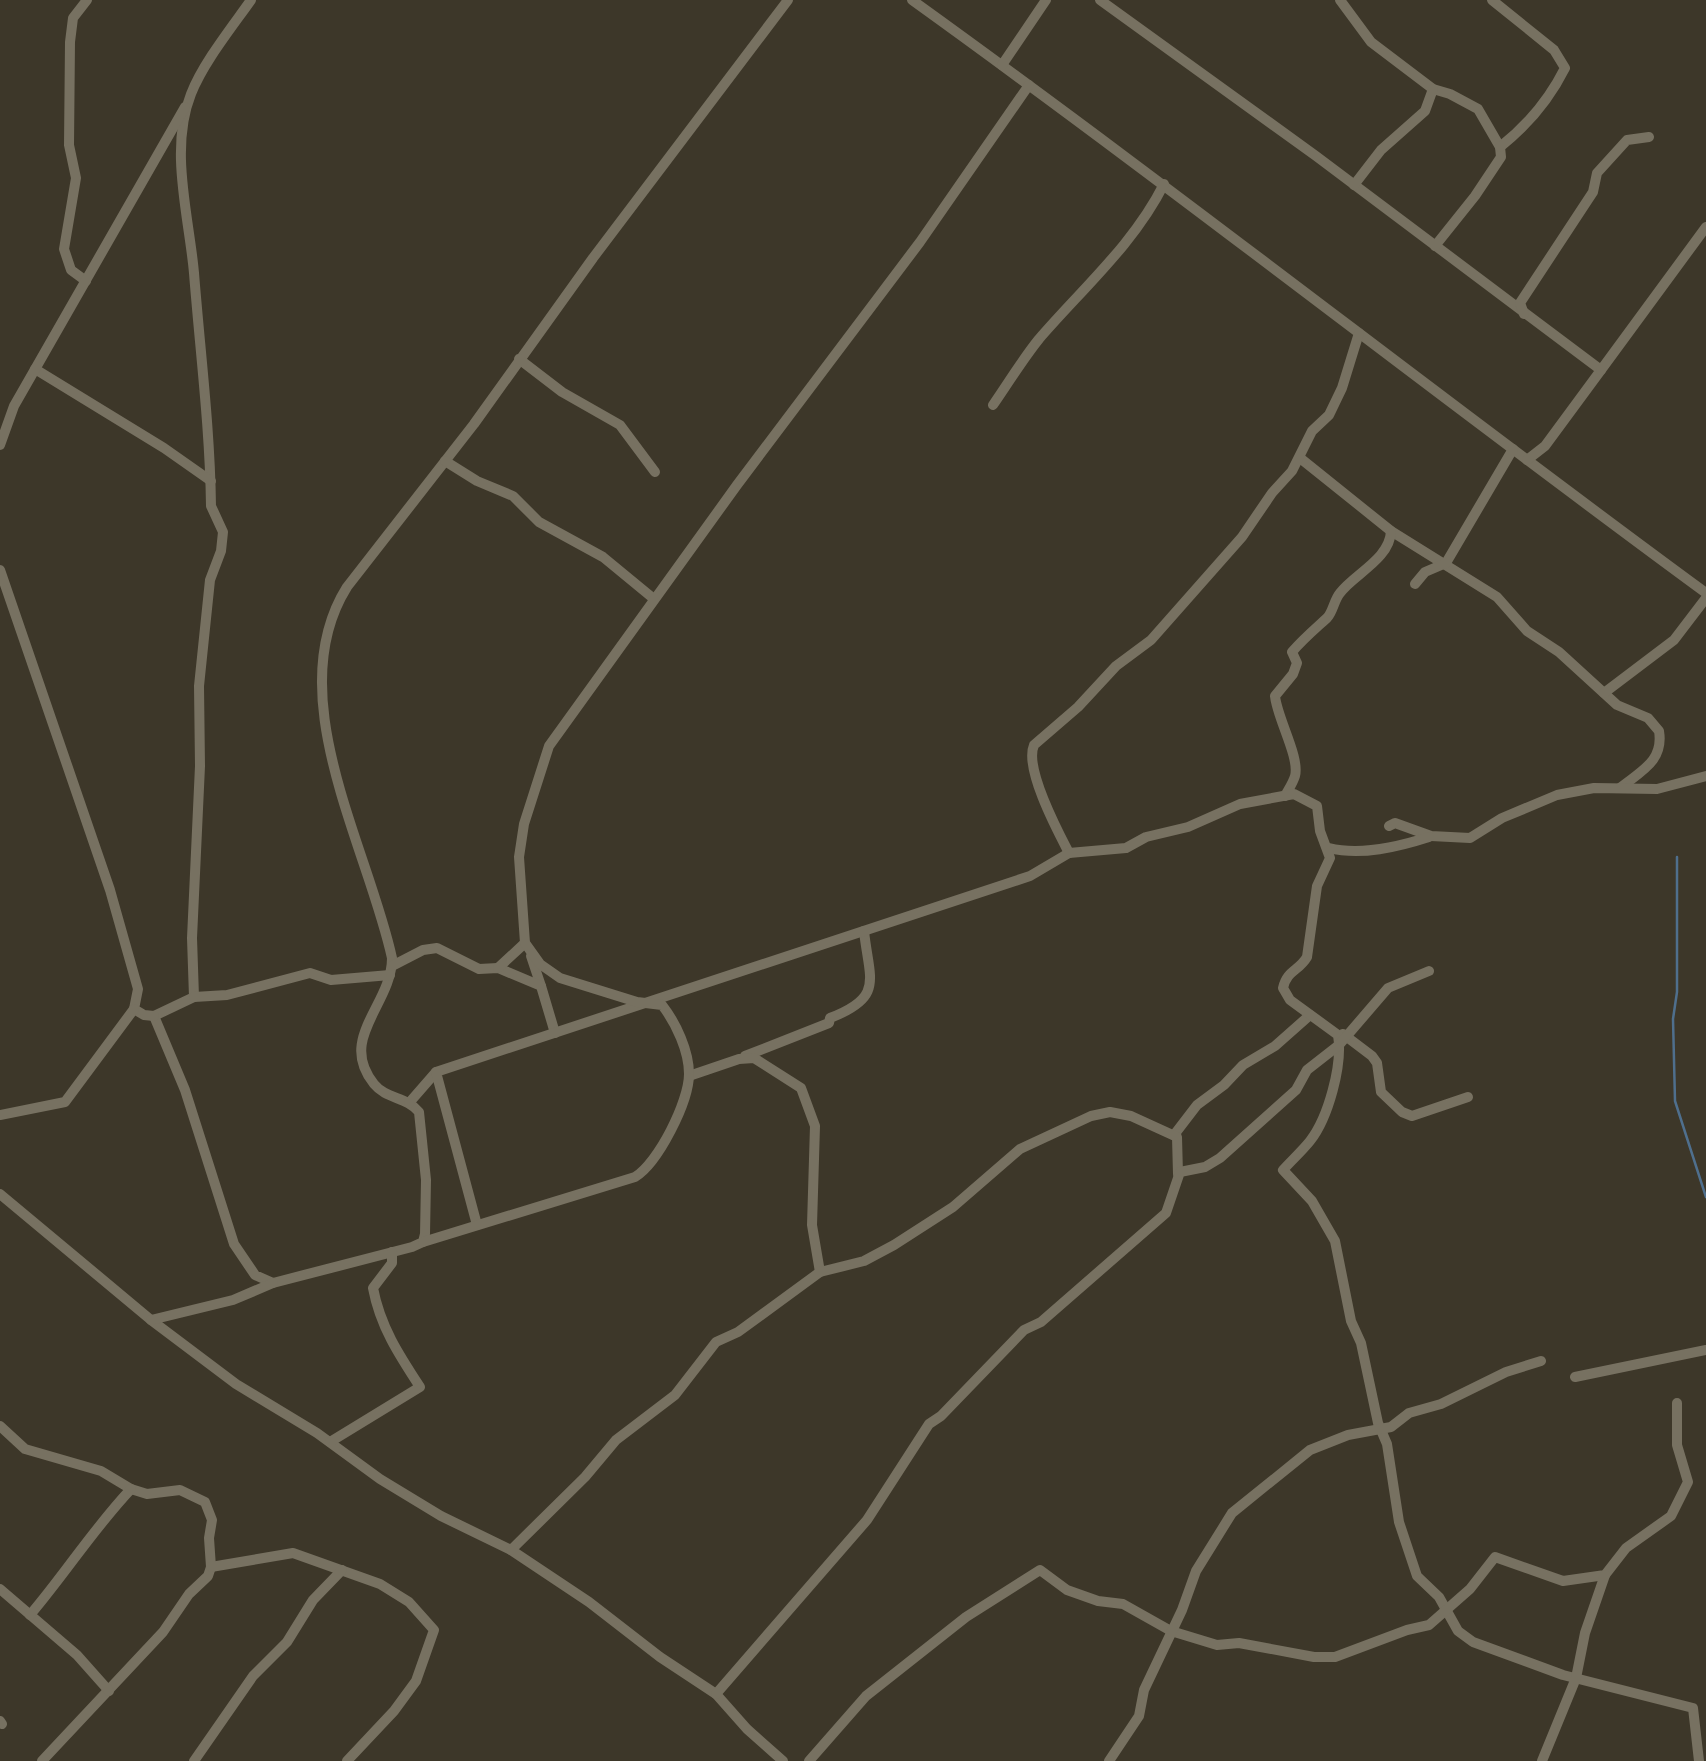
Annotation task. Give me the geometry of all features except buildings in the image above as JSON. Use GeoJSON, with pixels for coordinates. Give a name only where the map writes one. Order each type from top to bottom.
{"type":"FeatureCollection","features":[{"type":"Feature","properties":{"kind":"street"},"geometry":{"type":"LineString","coordinates":[[86,281],[71,270],[64,249],[76,178],[69,145],[70,42],[73,18],[87,0]]}},
{"type":"Feature","properties":{"kind":"street"},"geometry":{"type":"LineString","coordinates":[[0,445],[14,406],[197,82],[251,0]]}},
{"type":"Feature","properties":{"kind":"street"},"geometry":{"type":"LineString","coordinates":[[423,1242],[426,1181],[419,1112],[409,1103],[379,1090],[360,1057],[364,1034],[391,971],[388,944],[331,750],[324,716],[325,639],[332,613],[347,587],[445,461],[788,0]]}},
{"type":"Feature","properties":{"kind":"street"},"geometry":{"type":"LineString","coordinates":[[912,0],[1164,184],[1706,595],[1674,640],[1604,693]]}},
{"type":"Feature","properties":{"kind":"street"},"geometry":{"type":"LineString","coordinates":[[1002,65],[1046,0]]}},
{"type":"Feature","properties":{"kind":"street"},"geometry":{"type":"LineString","coordinates":[[1100,0],[1601,370]]}},
{"type":"Feature","properties":{"kind":"street"},"geometry":{"type":"LineString","coordinates":[[1340,0],[1371,42],[1433,89],[1450,94],[1478,109],[1500,146],[1500,157],[1475,196],[1434,246]]}},
{"type":"Feature","properties":{"kind":"street"},"geometry":{"type":"LineString","coordinates":[[1492,0],[1554,50],[1565,68],[1538,110],[1521,130],[1500,146]]}},
{"type":"Feature","properties":{"kind":"street"},"geometry":{"type":"LineString","coordinates":[[555,1033],[527,947],[519,857],[524,824],[548,746],[920,242],[1028,85]]}},
{"type":"Feature","properties":{"kind":"street"},"geometry":{"type":"LineString","coordinates":[[1354,185],[1381,150],[1425,111],[1433,89]]}},
{"type":"Feature","properties":{"kind":"street"},"geometry":{"type":"LineString","coordinates":[[188,101],[182,173],[194,275],[211,506],[223,533],[221,551],[210,580],[199,686],[200,766],[192,938],[194,997]]}},
{"type":"Feature","properties":{"kind":"street"},"geometry":{"type":"LineString","coordinates":[[1524,314],[1520,303],[1593,192],[1597,173],[1626,140],[1650,137]]}},
{"type":"Feature","properties":{"kind":"street"},"geometry":{"type":"LineString","coordinates":[[993,405],[1011,374],[1039,339],[1111,259],[1151,209],[1164,184]]}},
{"type":"Feature","properties":{"kind":"street"},"geometry":{"type":"LineString","coordinates":[[1528,460],[1545,446],[1706,227]]}},
{"type":"Feature","properties":{"kind":"street"},"geometry":{"type":"LineString","coordinates":[[1069,853],[1054,825],[1031,764],[1034,745],[1078,707],[1116,666],[1151,640],[1203,584],[1300,458],[1312,431],[1329,415],[1342,388],[1359,333]]}},
{"type":"Feature","properties":{"kind":"street"},"geometry":{"type":"LineString","coordinates":[[519,359],[562,392],[620,425],[654,472]]}},
{"type":"Feature","properties":{"kind":"street"},"geometry":{"type":"LineString","coordinates":[[35,369],[164,448],[211,481]]}},
{"type":"Feature","properties":{"kind":"street"},"geometry":{"type":"LineString","coordinates":[[1415,584],[1425,572],[1444,564],[1513,449]]}},
{"type":"Feature","properties":{"kind":"street"},"geometry":{"type":"LineString","coordinates":[[1300,458],[1391,531],[1497,597],[1527,631],[1559,652],[1617,705],[1647,718],[1659,731],[1658,754],[1647,768],[1620,788]]}},
{"type":"Feature","properties":{"kind":"street"},"geometry":{"type":"LineString","coordinates":[[445,461],[477,481],[513,496],[539,522],[603,557],[654,599]]}},
{"type":"Feature","properties":{"kind":"street"},"geometry":{"type":"LineString","coordinates":[[1285,796],[1296,774],[1279,719],[1275,696],[1293,674],[1297,663],[1292,652],[1316,625],[1329,616],[1341,591],[1367,570],[1391,540],[1391,531]]}},
{"type":"Feature","properties":{"kind":"street"},"geometry":{"type":"LineString","coordinates":[[0,570],[110,890],[138,989],[135,1009],[65,1102],[0,1115]]}},
{"type":"Feature","properties":{"kind":"street"},"geometry":{"type":"LineString","coordinates":[[1389,826],[1395,823],[1431,836],[1473,838],[1502,818],[1538,801],[1594,788],[1657,789],[1706,776]]}},
{"type":"Feature","properties":{"kind":"street"},"geometry":{"type":"LineString","coordinates":[[409,1103],[436,1072],[1030,876],[1069,853],[1126,848],[1146,836],[1188,827],[1240,804],[1294,794],[1307,798],[1317,806],[1320,831],[1329,848],[1330,858],[1319,881],[1310,923],[1307,957],[1303,964],[1290,971],[1283,988],[1290,1000],[1331,1027],[1343,1041],[1372,1056],[1377,1063],[1381,1092],[1402,1112],[1412,1116],[1468,1097]]}},
{"type":"Feature","properties":{"kind":"street"},"geometry":{"type":"LineString","coordinates":[[1329,848],[1347,852],[1406,844],[1431,836]]}},
{"type":"Feature","properties":{"kind":"street"},"geometry":{"type":"LineString","coordinates":[[690,1076],[818,1029],[830,1023],[830,1018],[865,999],[870,992],[872,976],[864,931]]}},
{"type":"Feature","properties":{"kind":"street"},"geometry":{"type":"LineString","coordinates":[[498,968],[527,947]]}},
{"type":"Feature","properties":{"kind":"street"},"geometry":{"type":"LineString","coordinates":[[150,1320],[233,1300],[274,1283],[392,1252],[635,1177],[647,1170],[674,1121],[690,1076],[688,1062],[671,1016],[662,1005],[637,1002],[560,978],[540,964],[527,947]]}},
{"type":"Feature","properties":{"kind":"street"},"geometry":{"type":"LineString","coordinates":[[135,1009],[144,1015],[154,1016],[194,997],[227,995],[310,973],[331,980],[391,971],[424,950],[437,948],[479,969],[498,968],[541,986]]}},
{"type":"Feature","properties":{"kind":"street"},"geometry":{"type":"LineString","coordinates":[[1178,1174],[1205,1167],[1220,1158],[1296,1090],[1307,1070],[1343,1041],[1388,988],[1429,971]]}},
{"type":"Feature","properties":{"kind":"street"},"geometry":{"type":"LineString","coordinates":[[1174,1135],[1197,1105],[1224,1085],[1243,1065],[1275,1046],[1310,1015]]}},
{"type":"Feature","properties":{"kind":"street"},"geometry":{"type":"LineString","coordinates":[[154,1016],[186,1090],[234,1244],[255,1275],[274,1283]]}},
{"type":"Feature","properties":{"kind":"street"},"geometry":{"type":"LineString","coordinates":[[1343,1041],[1326,1109],[1312,1139],[1283,1170],[1312,1201],[1335,1241],[1351,1321],[1362,1343],[1380,1429],[1387,1444],[1399,1522],[1417,1576],[1439,1597],[1458,1631],[1473,1642],[1576,1678],[1693,1708],[1699,1761]]}},
{"type":"Feature","properties":{"kind":"street"},"geometry":{"type":"LineString","coordinates":[[740,1059],[754,1058],[801,1088],[816,1126],[812,1224],[820,1272]]}},
{"type":"Feature","properties":{"kind":"street"},"geometry":{"type":"LineString","coordinates":[[436,1072],[477,1225]]}},
{"type":"Feature","properties":{"kind":"street"},"geometry":{"type":"LineString","coordinates":[[512,1550],[585,1477],[616,1440],[675,1395],[716,1342],[738,1332],[820,1272],[864,1261],[894,1245],[953,1208],[1020,1149],[1057,1129],[1110,1112],[1130,1116],[1174,1135],[1179,1142],[1178,1174],[1166,1213],[1041,1322],[1024,1330],[941,1416],[929,1424],[867,1520],[716,1694]]}},
{"type":"Feature","properties":{"kind":"street"},"geometry":{"type":"LineString","coordinates":[[0,1194],[150,1320],[236,1384],[330,1442],[380,1479],[441,1516],[512,1550],[716,1694],[747,1729],[783,1761]]}},
{"type":"Feature","properties":{"kind":"street"},"geometry":{"type":"LineString","coordinates":[[330,1442],[420,1387],[388,1336],[377,1310],[373,1288],[392,1263],[392,1252]]}},
{"type":"Feature","properties":{"kind":"street"},"geometry":{"type":"LineString","coordinates":[[1575,1377],[1706,1350]]}},
{"type":"Feature","properties":{"kind":"street"},"geometry":{"type":"LineString","coordinates":[[1109,1761],[1139,1716],[1144,1690],[1196,1571],[1232,1513],[1310,1450],[1348,1435],[1391,1427],[1409,1413],[1441,1404],[1506,1372],[1541,1361]]}},
{"type":"Feature","properties":{"kind":"street"},"geometry":{"type":"LineString","coordinates":[[1542,1761],[1576,1678],[1585,1633],[1605,1575],[1626,1548],[1671,1516],[1688,1482],[1677,1445],[1678,1403]]}},
{"type":"Feature","properties":{"kind":"street"},"geometry":{"type":"LineString","coordinates":[[0,1426],[25,1449],[101,1471],[131,1489],[147,1494],[180,1490],[205,1502],[212,1520],[209,1538],[211,1567],[208,1576],[189,1594],[163,1632],[43,1761]]}},
{"type":"Feature","properties":{"kind":"street"},"geometry":{"type":"LineString","coordinates":[[30,1615],[59,1581],[100,1522],[131,1489]]}},
{"type":"Feature","properties":{"kind":"street"},"geometry":{"type":"LineString","coordinates":[[211,1567],[293,1553],[380,1584],[409,1602],[434,1630],[416,1681],[394,1711],[347,1761]]}},
{"type":"Feature","properties":{"kind":"street"},"geometry":{"type":"LineString","coordinates":[[808,1761],[866,1696],[966,1617],[1040,1570],[1067,1590],[1098,1601],[1123,1604],[1171,1631],[1217,1645],[1238,1643],[1314,1657],[1335,1657],[1407,1630],[1429,1626],[1447,1612],[1495,1557],[1563,1581],[1605,1575]]}},
{"type":"Feature","properties":{"kind":"street"},"geometry":{"type":"LineString","coordinates":[[194,1761],[253,1676],[287,1642],[313,1600],[342,1570]]}},
{"type":"Feature","properties":{"kind":"street"},"geometry":{"type":"LineString","coordinates":[[0,1589],[77,1655],[108,1691]]}},
{"type":"Feature","properties":{"kind":"waterway"},"geometry":{"type":"LineString","coordinates":[[1677,857],[1677,992],[1673,1019],[1675,1101],[1706,1197]]}}]}
